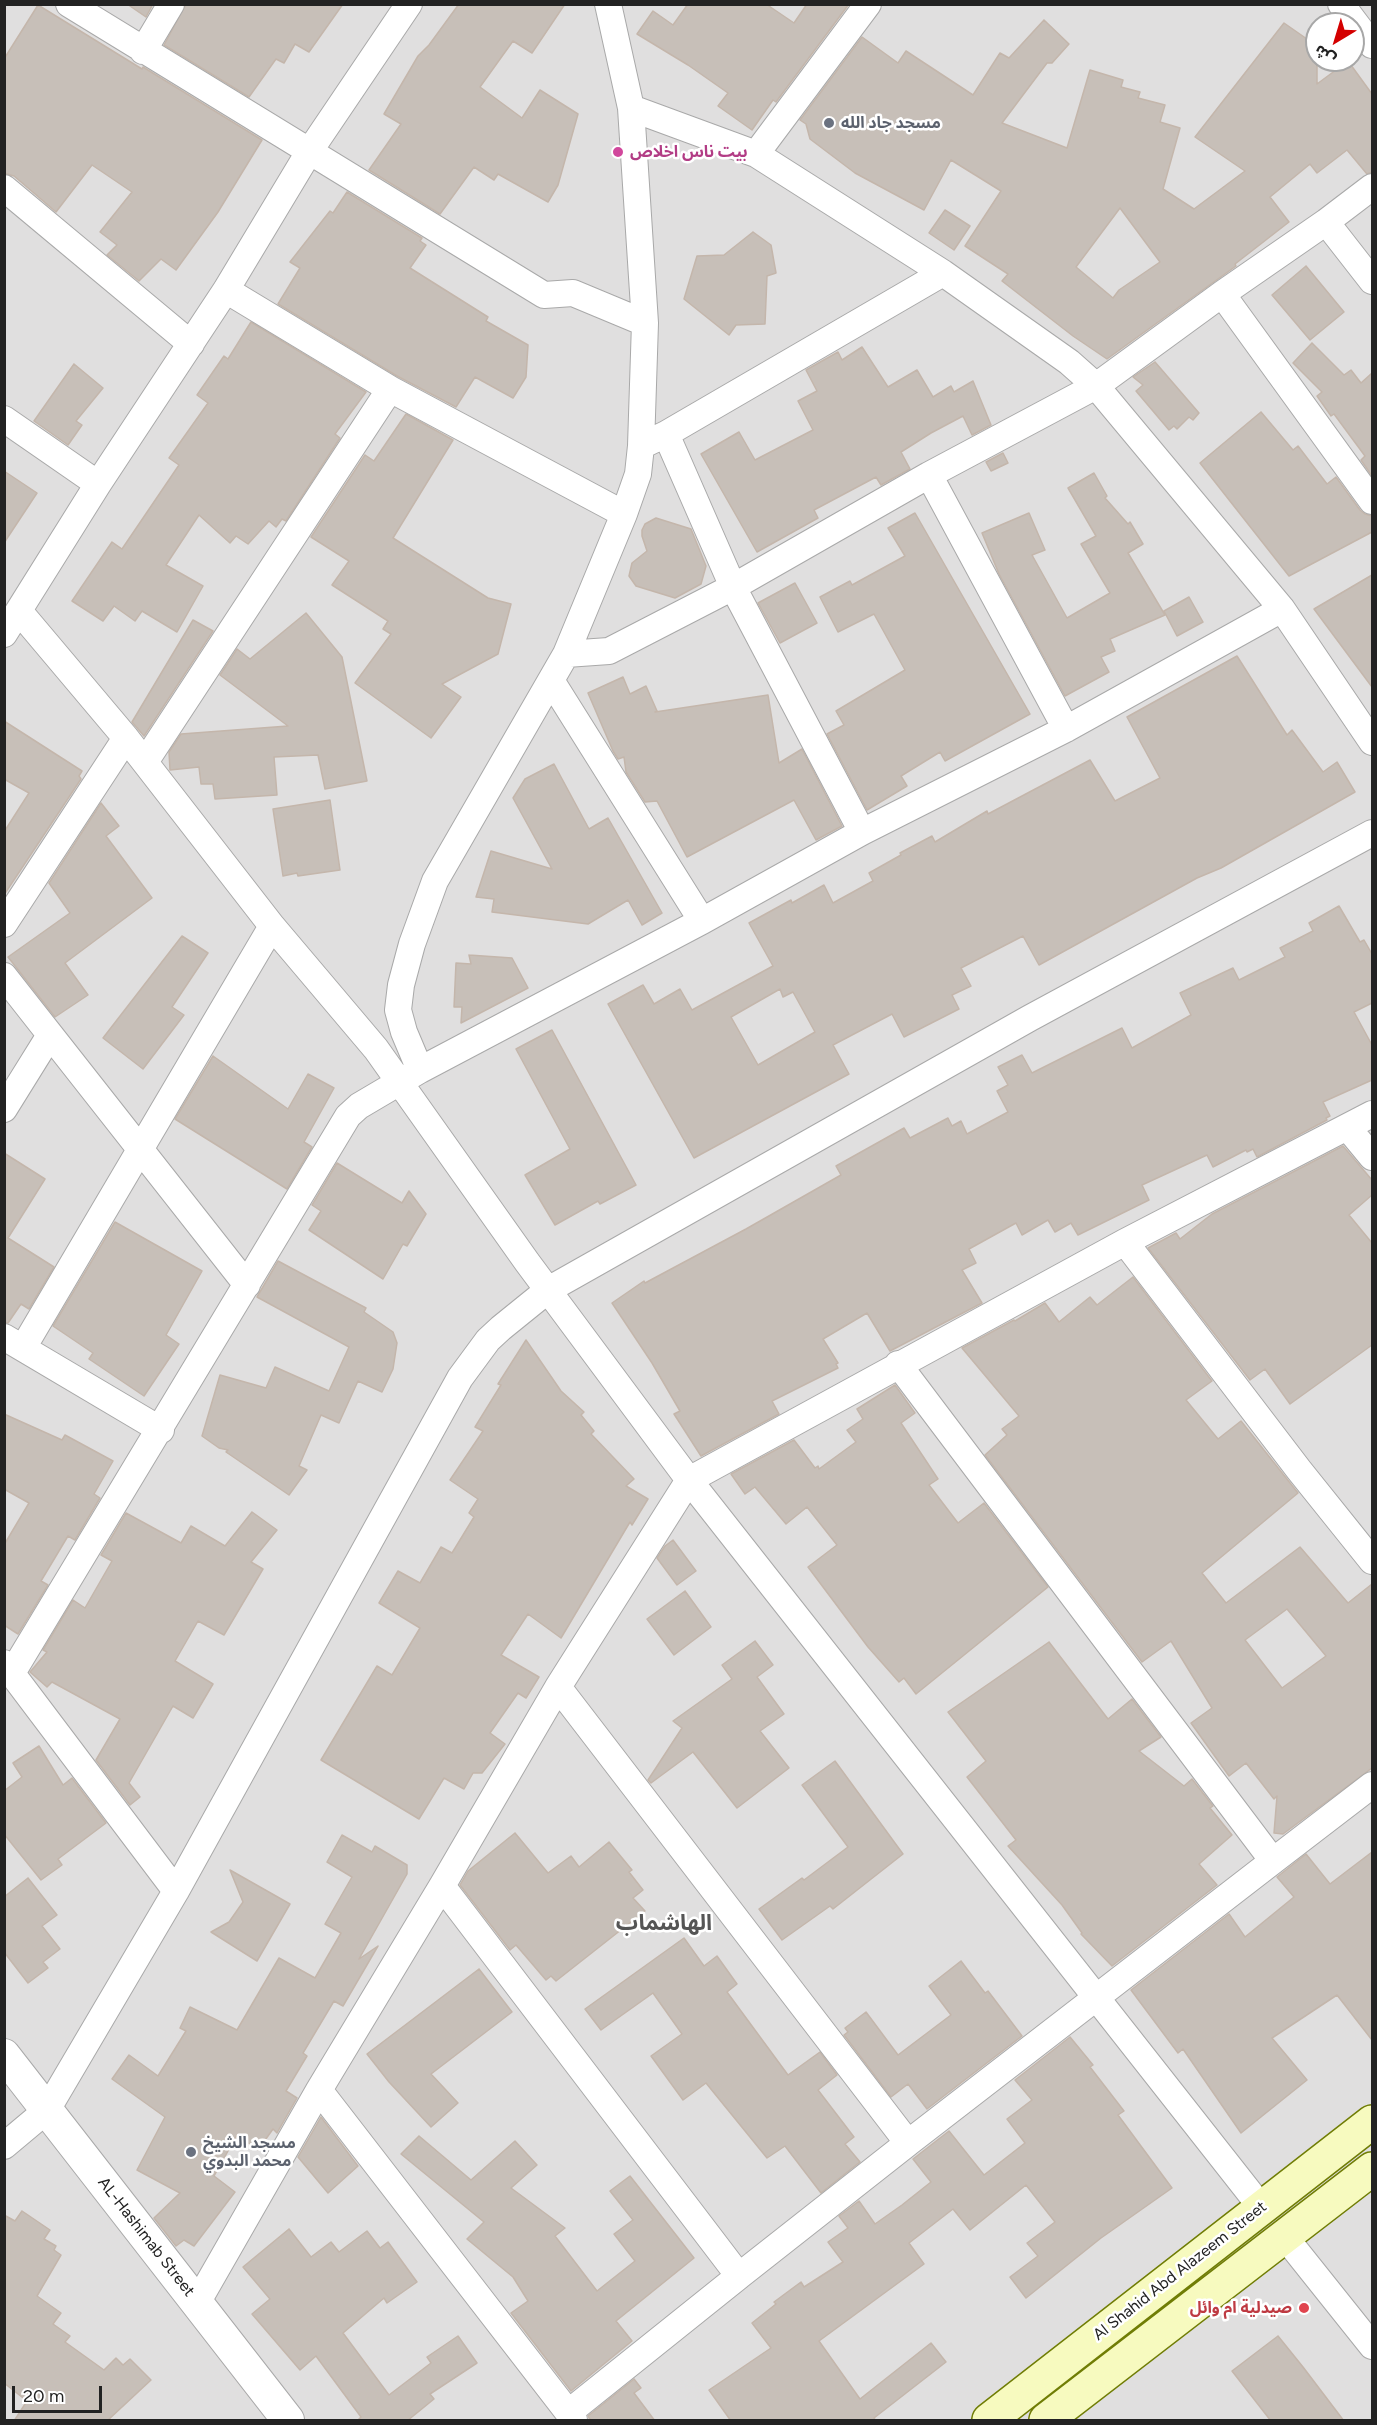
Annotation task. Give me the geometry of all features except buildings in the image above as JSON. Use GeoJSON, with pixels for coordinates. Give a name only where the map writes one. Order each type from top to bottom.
{"type":"FeatureCollection","features":[{"type":"Feature","properties":{"kind":"main road","name":"Al Shahid Abd Alazeem Street"},"geometry":{"type":"LineString","coordinates":[[989,2421],[1372,2122]]}},
{"type":"Feature","properties":{"kind":"main road"},"geometry":{"type":"LineString","coordinates":[[1046,2421],[1372,2169]]}},
{"type":"Feature","properties":{"kind":"street"},"geometry":{"type":"LineString","coordinates":[[69,4],[544,295],[573,293],[645,323]]}},
{"type":"Feature","properties":{"kind":"street"},"geometry":{"type":"LineString","coordinates":[[143,51],[171,4]]}},
{"type":"Feature","properties":{"kind":"street"},"geometry":{"type":"LineString","coordinates":[[4,634],[98,484],[226,290],[309,152],[409,4]]}},
{"type":"Feature","properties":{"kind":"street"},"geometry":{"type":"LineString","coordinates":[[410,1075],[404,1032],[398,1010],[401,985],[412,944],[435,881],[552,682],[566,654],[624,514],[638,474],[645,323],[631,108],[608,4]]}},
{"type":"Feature","properties":{"kind":"street"},"geometry":{"type":"LineString","coordinates":[[756,154],[868,4]]}},
{"type":"Feature","properties":{"kind":"street"},"geometry":{"type":"LineString","coordinates":[[1341,4],[1372,45]]}},
{"type":"Feature","properties":{"kind":"street"},"geometry":{"type":"LineString","coordinates":[[631,108],[756,154],[943,273],[1069,362],[1096,386],[1282,609],[1372,742]]}},
{"type":"Feature","properties":{"kind":"street"},"geometry":{"type":"LineString","coordinates":[[566,654],[609,651],[733,587],[929,475],[1096,386],[1372,187]]}},
{"type":"Feature","properties":{"kind":"street"},"geometry":{"type":"LineString","coordinates":[[4,188],[191,344]]}},
{"type":"Feature","properties":{"kind":"street"},"geometry":{"type":"LineString","coordinates":[[1326,222],[1372,281]]}},
{"type":"Feature","properties":{"kind":"street"},"geometry":{"type":"LineString","coordinates":[[641,446],[666,434],[943,273]]}},
{"type":"Feature","properties":{"kind":"street"},"geometry":{"type":"LineString","coordinates":[[226,290],[390,389],[624,514]]}},
{"type":"Feature","properties":{"kind":"street"},"geometry":{"type":"LineString","coordinates":[[1222,294],[1372,501]]}},
{"type":"Feature","properties":{"kind":"street"},"geometry":{"type":"LineString","coordinates":[[145,762],[390,389]]}},
{"type":"Feature","properties":{"kind":"street"},"geometry":{"type":"LineString","coordinates":[[4,420],[98,484]]}},
{"type":"Feature","properties":{"kind":"street"},"geometry":{"type":"LineString","coordinates":[[666,434],[733,587],[862,832]]}},
{"type":"Feature","properties":{"kind":"street"},"geometry":{"type":"LineString","coordinates":[[929,475],[1066,729]]}},
{"type":"Feature","properties":{"kind":"street"},"geometry":{"type":"LineString","coordinates":[[176,1891],[8,1668],[161,1430],[348,1116],[359,1106],[410,1075],[702,921],[862,832],[1066,729],[1282,609]]}},
{"type":"Feature","properties":{"kind":"street"},"geometry":{"type":"LineString","coordinates":[[19,611],[126,738],[272,926],[376,1048],[410,1075],[548,1290],[689,1480],[1261,2207]]}},
{"type":"Feature","properties":{"kind":"street"},"geometry":{"type":"LineString","coordinates":[[552,682],[702,921]]}},
{"type":"Feature","properties":{"kind":"street"},"geometry":{"type":"LineString","coordinates":[[4,924],[126,738]]}},
{"type":"Feature","properties":{"kind":"street"},"geometry":{"type":"LineString","coordinates":[[4,2146],[47,2110],[176,1891],[460,1378],[488,1340],[548,1290],[1030,1018],[1372,833]]}},
{"type":"Feature","properties":{"kind":"street"},"geometry":{"type":"LineString","coordinates":[[161,1430],[14,1342],[141,1148],[272,926]]}},
{"type":"Feature","properties":{"kind":"street"},"geometry":{"type":"LineString","coordinates":[[4,976],[247,1285]]}},
{"type":"Feature","properties":{"kind":"street"},"geometry":{"type":"LineString","coordinates":[[4,1109],[50,1035]]}},
{"type":"Feature","properties":{"kind":"street"},"geometry":{"type":"LineString","coordinates":[[197,2303],[319,2090],[558,1687],[689,1480],[1125,1242],[1372,1114]]}},
{"type":"Feature","properties":{"kind":"street"},"geometry":{"type":"LineString","coordinates":[[1348,1128],[1372,1157]]}},
{"type":"Feature","properties":{"kind":"street"},"geometry":{"type":"LineString","coordinates":[[1125,1242],[1299,1470],[1372,1561]]}},
{"type":"Feature","properties":{"kind":"street"},"geometry":{"type":"LineString","coordinates":[[898,1364],[1273,1861]]}},
{"type":"Feature","properties":{"kind":"street"},"geometry":{"type":"LineString","coordinates":[[558,1687],[908,2143]]}},
{"type":"Feature","properties":{"kind":"street"},"geometry":{"type":"LineString","coordinates":[[319,2090],[571,2417],[739,2276],[1372,1785]]}},
{"type":"Feature","properties":{"kind":"street"},"geometry":{"type":"LineString","coordinates":[[442,1886],[739,2276]]}},
{"type":"Feature","properties":{"kind":"street","name":"AL-Hashimab Street"},"geometry":{"type":"LineString","coordinates":[[4,2055],[288,2421]]}},
{"type":"Feature","properties":{"kind":"street"},"geometry":{"type":"LineString","coordinates":[[1285,2237],[1372,2346]]}},
{"type":"Feature","properties":{"kind":"shaded area"},"geometry":{"type":"Polygon","coordinates":[[[5,5],[1372,5],[1372,2420],[5,2420],[5,5]]]}},
{"type":"Feature","properties":{"kind":"place","name":"مسجد جاد الله"},"geometry":{"type":"Point","coordinates":[829,123]}},
{"type":"Feature","properties":{"kind":"place","name":"بيت ناس اخلاص"},"geometry":{"type":"Point","coordinates":[618,152]}},
{"type":"Feature","properties":{"kind":"place","name":"مسجد الشيخ محمد البدوي"},"geometry":{"type":"Point","coordinates":[191,2152]}},
{"type":"Feature","properties":{"kind":"place","name":"صيدلية ام وائل"},"geometry":{"type":"Point","coordinates":[1304,2308]}},
{"type":"Feature","properties":{"kind":"district","name":"الهاشماب"},"geometry":{"type":"Point","coordinates":[664,1924]}}]}
